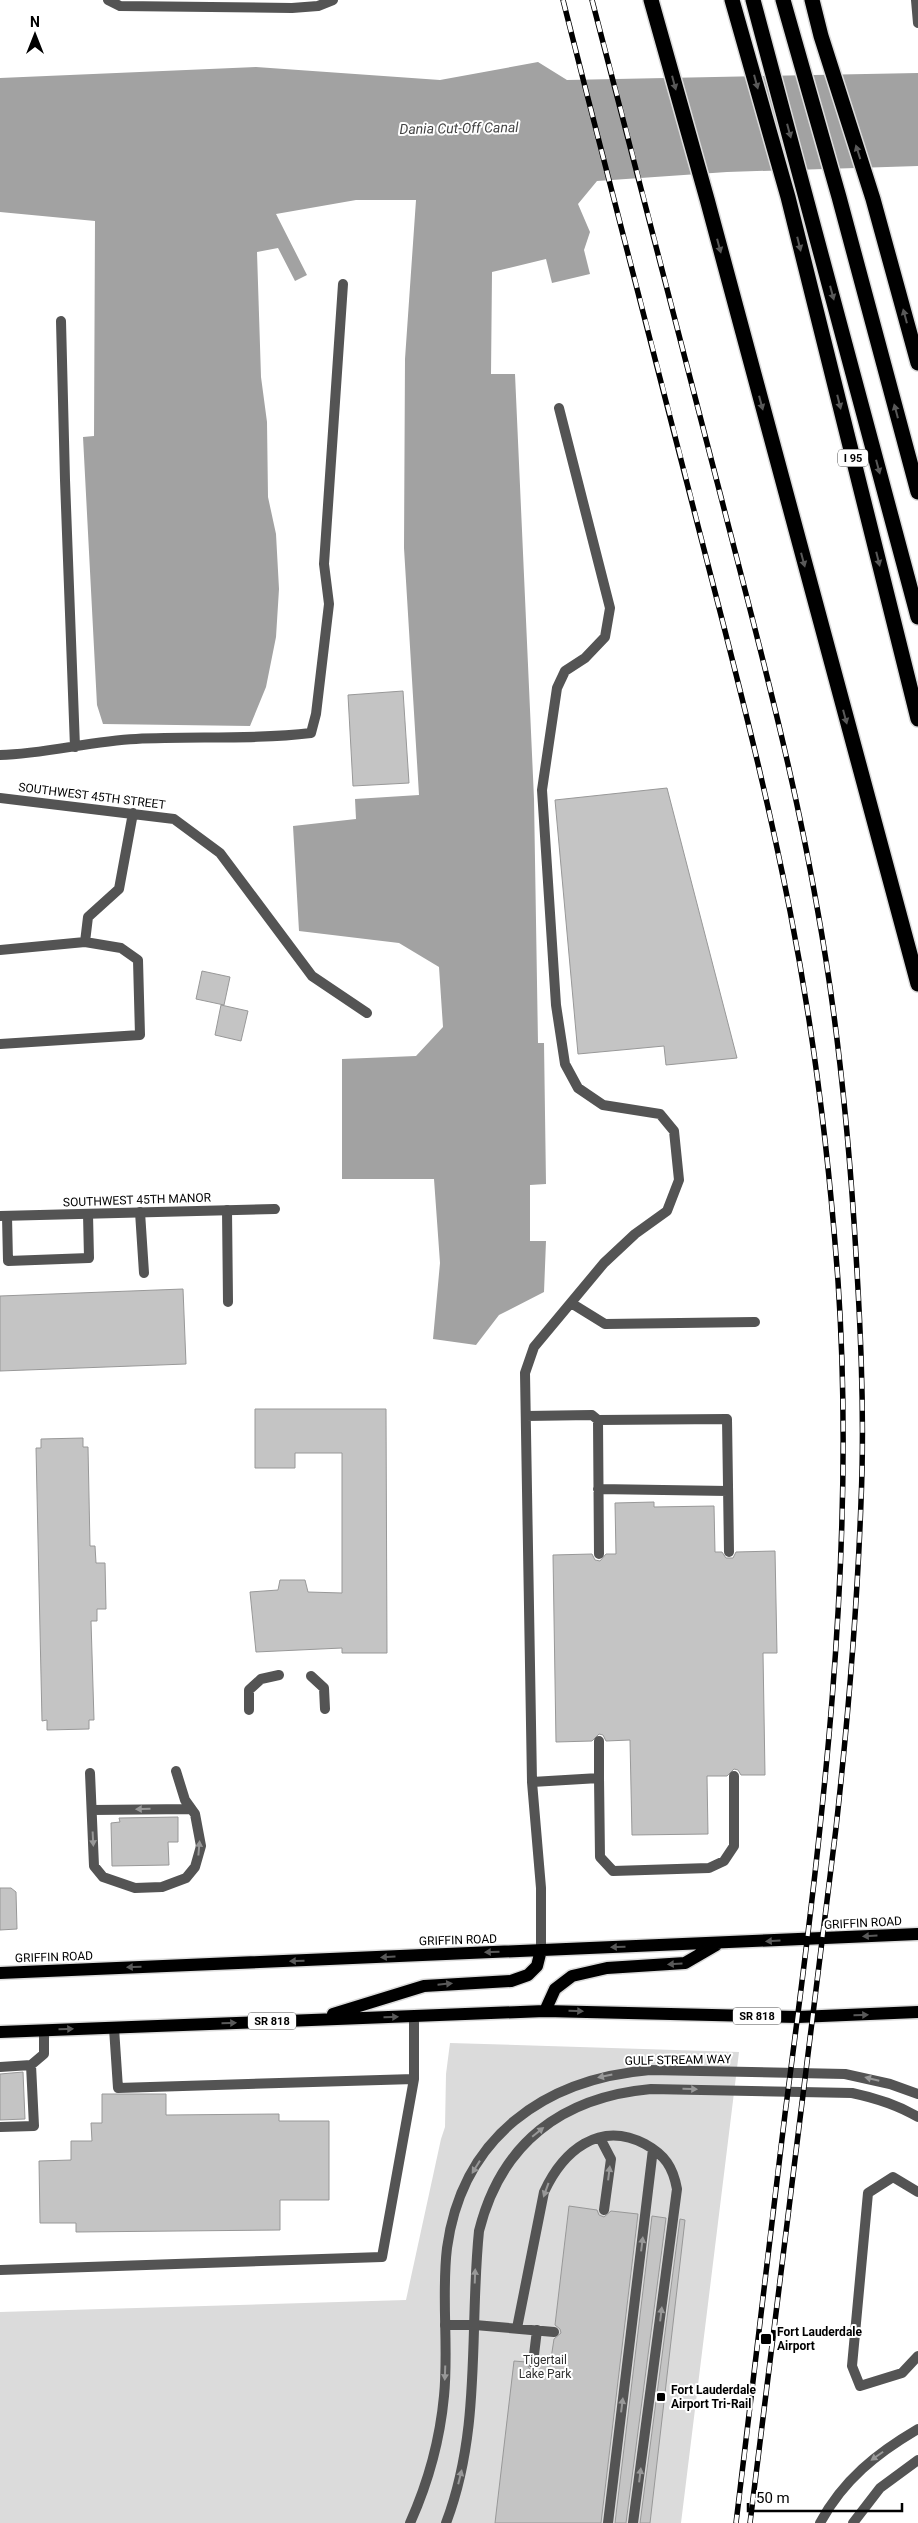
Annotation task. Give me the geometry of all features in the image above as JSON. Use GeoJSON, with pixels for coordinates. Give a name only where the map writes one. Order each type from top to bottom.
{"type":"FeatureCollection","features":[{"type":"Feature","properties":{"kind":"highway"},"geometry":{"type":"LineString","coordinates":[[651,0],[707,199],[918,984]]}},
{"type":"Feature","properties":{"kind":"highway","name":"I 95"},"geometry":{"type":"LineString","coordinates":[[732,0],[788,197],[918,719]]}},
{"type":"Feature","properties":{"kind":"highway"},"geometry":{"type":"LineString","coordinates":[[754,0],[918,617]]}},
{"type":"Feature","properties":{"kind":"highway"},"geometry":{"type":"LineString","coordinates":[[783,0],[839,197],[918,492]]}},
{"type":"Feature","properties":{"kind":"highway"},"geometry":{"type":"LineString","coordinates":[[812,0],[821,36],[873,199],[918,363]]}},
{"type":"Feature","properties":{"kind":"main road","name":"GRIFFIN ROAD"},"geometry":{"type":"LineString","coordinates":[[0,1973],[918,1934]]}},
{"type":"Feature","properties":{"kind":"main road"},"geometry":{"type":"LineString","coordinates":[[545,2011],[555,1989],[572,1976],[606,1968],[685,1963],[719,1943]]}},
{"type":"Feature","properties":{"kind":"main road"},"geometry":{"type":"LineString","coordinates":[[314,2020],[424,1986],[510,1981],[528,1975],[537,1966],[541,1950]]}},
{"type":"Feature","properties":{"kind":"main road","name":"SR 818"},"geometry":{"type":"LineString","coordinates":[[0,2032],[545,2011],[798,2017],[918,2012]]}},
{"type":"Feature","properties":{"kind":"street"},"geometry":{"type":"LineString","coordinates":[[108,0],[120,6],[292,8],[318,6],[333,0]]}},
{"type":"Feature","properties":{"kind":"street"},"geometry":{"type":"LineString","coordinates":[[916,0],[918,23]]}},
{"type":"Feature","properties":{"kind":"street"},"geometry":{"type":"LineString","coordinates":[[0,755],[23,755],[134,739],[271,737],[311,733],[316,714],[329,604],[324,564],[343,284]]}},
{"type":"Feature","properties":{"kind":"street"},"geometry":{"type":"LineString","coordinates":[[61,321],[65,480],[76,747]]}},
{"type":"Feature","properties":{"kind":"street"},"geometry":{"type":"LineString","coordinates":[[541,1950],[541,1888],[532,1782],[525,1373],[534,1347],[604,1263],[635,1234],[667,1211],[679,1180],[674,1131],[660,1114],[603,1105],[578,1088],[564,1064],[556,1005],[542,790],[556,688],[565,671],[585,658],[605,637],[610,608],[559,408]]}},
{"type":"Feature","properties":{"kind":"street","name":"SOUTHWEST 45TH STREET"},"geometry":{"type":"LineString","coordinates":[[0,798],[174,819],[220,852],[312,976],[367,1013]]}},
{"type":"Feature","properties":{"kind":"street"},"geometry":{"type":"LineString","coordinates":[[85,942],[88,917],[119,889],[132,814]]}},
{"type":"Feature","properties":{"kind":"street"},"geometry":{"type":"LineString","coordinates":[[0,950],[85,942],[121,948],[138,960],[140,1035],[0,1044]]}},
{"type":"Feature","properties":{"kind":"street","name":"SOUTHWEST 45TH MANOR"},"geometry":{"type":"LineString","coordinates":[[4,1216],[275,1209]]}},
{"type":"Feature","properties":{"kind":"street"},"geometry":{"type":"LineString","coordinates":[[227,1210],[228,1302]]}},
{"type":"Feature","properties":{"kind":"street"},"geometry":{"type":"LineString","coordinates":[[140,1212],[144,1273]]}},
{"type":"Feature","properties":{"kind":"street"},"geometry":{"type":"LineString","coordinates":[[4,1216],[8,1260],[89,1258],[88,1214]]}},
{"type":"Feature","properties":{"kind":"street"},"geometry":{"type":"LineString","coordinates":[[571,1303],[605,1324],[755,1322]]}},
{"type":"Feature","properties":{"kind":"street"},"geometry":{"type":"LineString","coordinates":[[526,1416],[592,1416],[598,1420],[726,1419],[729,1552]]}},
{"type":"Feature","properties":{"kind":"street"},"geometry":{"type":"LineString","coordinates":[[598,1420],[599,1554]]}},
{"type":"Feature","properties":{"kind":"street"},"geometry":{"type":"LineString","coordinates":[[598,1489],[728,1491]]}},
{"type":"Feature","properties":{"kind":"street"},"geometry":{"type":"LineString","coordinates":[[249,1710],[249,1690],[261,1679],[279,1675]]}},
{"type":"Feature","properties":{"kind":"street"},"geometry":{"type":"LineString","coordinates":[[311,1676],[324,1688],[325,1709]]}},
{"type":"Feature","properties":{"kind":"street"},"geometry":{"type":"LineString","coordinates":[[599,1741],[600,1857],[613,1871],[709,1868],[724,1861],[734,1846],[734,1776]]}},
{"type":"Feature","properties":{"kind":"street"},"geometry":{"type":"LineString","coordinates":[[90,1773],[94,1866],[103,1878],[135,1888],[162,1887],[186,1878],[195,1867],[201,1846],[195,1814],[185,1800],[176,1772]]}},
{"type":"Feature","properties":{"kind":"street"},"geometry":{"type":"LineString","coordinates":[[532,1782],[599,1778]]}},
{"type":"Feature","properties":{"kind":"street"},"geometry":{"type":"LineString","coordinates":[[92,1810],[191,1809]]}},
{"type":"Feature","properties":{"kind":"street"},"geometry":{"type":"LineString","coordinates":[[0,2270],[382,2257],[414,2079],[414,2016]]}},
{"type":"Feature","properties":{"kind":"street"},"geometry":{"type":"LineString","coordinates":[[114,2028],[118,2088],[414,2079]]}},
{"type":"Feature","properties":{"kind":"street"},"geometry":{"type":"LineString","coordinates":[[0,2067],[31,2065],[44,2054],[44,2030]]}},
{"type":"Feature","properties":{"kind":"street"},"geometry":{"type":"LineString","coordinates":[[0,2127],[34,2126],[28,2090],[31,2065]]}},
{"type":"Feature","properties":{"kind":"street","name":"GULF STREAM WAY"},"geometry":{"type":"LineString","coordinates":[[410,2523],[428,2474],[438,2436],[444,2396],[447,2249],[451,2224],[462,2194],[478,2162],[509,2126],[543,2100],[581,2083],[601,2077],[650,2070],[845,2074],[890,2084],[918,2094]]}},
{"type":"Feature","properties":{"kind":"street"},"geometry":{"type":"LineString","coordinates":[[446,2523],[461,2475],[468,2439],[479,2231],[484,2208],[494,2185],[512,2158],[530,2138],[572,2108],[598,2097],[624,2091],[651,2089],[852,2093],[879,2098],[901,2107],[918,2117]]}},
{"type":"Feature","properties":{"kind":"street"},"geometry":{"type":"LineString","coordinates":[[517,2328],[544,2192],[553,2172],[564,2158],[584,2143],[608,2135],[632,2137],[654,2149],[670,2165],[677,2189],[634,2523]]}},
{"type":"Feature","properties":{"kind":"street"},"geometry":{"type":"LineString","coordinates":[[600,2138],[610,2159],[604,2210]]}},
{"type":"Feature","properties":{"kind":"street"},"geometry":{"type":"LineString","coordinates":[[608,2523],[654,2149]]}},
{"type":"Feature","properties":{"kind":"street"},"geometry":{"type":"LineString","coordinates":[[918,2192],[893,2177],[868,2193],[852,2366],[860,2386],[902,2373],[918,2356]]}},
{"type":"Feature","properties":{"kind":"street"},"geometry":{"type":"LineString","coordinates":[[445,2324],[475,2324],[554,2332]]}},
{"type":"Feature","properties":{"kind":"street"},"geometry":{"type":"LineString","coordinates":[[533,2363],[537,2330]]}},
{"type":"Feature","properties":{"kind":"street"},"geometry":{"type":"LineString","coordinates":[[820,2523],[830,2505],[848,2482],[871,2459],[918,2429]]}},
{"type":"Feature","properties":{"kind":"street"},"geometry":{"type":"LineString","coordinates":[[853,2523],[880,2488],[918,2460]]}},
{"type":"Feature","properties":{"kind":"green space","name":"Tigertail Lake Park"},"geometry":{"type":"Polygon","coordinates":[[[450,2043],[739,2052],[681,2523],[0,2523],[0,2312],[406,2300],[445,2127],[446,2074],[450,2043]]]}},
{"type":"Feature","properties":{"kind":"water","name":"Dania Cut-Off Canal"},"geometry":{"type":"Polygon","coordinates":[[[538,62],[567,80],[918,73],[918,166],[727,172],[597,181],[578,204],[590,232],[584,250],[590,274],[552,283],[546,259],[492,272],[491,374],[515,374],[534,799],[538,1043],[544,1043],[546,1184],[530,1185],[530,1241],[546,1241],[544,1292],[499,1315],[476,1345],[433,1339],[440,1263],[434,1179],[342,1179],[342,1059],[416,1056],[443,1027],[439,967],[399,943],[299,931],[293,826],[356,819],[355,799],[419,795],[404,548],[405,359],[416,200],[356,200],[276,214],[307,275],[295,281],[278,248],[257,252],[261,377],[267,422],[268,497],[276,534],[279,589],[276,637],[266,687],[250,726],[103,724],[97,705],[83,437],[94,436],[95,221],[0,212],[0,78],[256,67],[440,80],[538,62]]]}},
{"type":"Feature","properties":{"kind":"building"},"geometry":{"type":"Polygon","coordinates":[[[403,691],[409,783],[353,786],[348,695],[403,691]]]}},
{"type":"Feature","properties":{"kind":"building"},"geometry":{"type":"Polygon","coordinates":[[[667,788],[737,1058],[666,1065],[664,1046],[578,1054],[555,800],[667,788]]]}},
{"type":"Feature","properties":{"kind":"building"},"geometry":{"type":"Polygon","coordinates":[[[202,971],[230,977],[224,1005],[196,999],[202,971]]]}},
{"type":"Feature","properties":{"kind":"building"},"geometry":{"type":"Polygon","coordinates":[[[221,1005],[248,1011],[241,1041],[215,1035],[221,1005]]]}},
{"type":"Feature","properties":{"kind":"building"},"geometry":{"type":"Polygon","coordinates":[[[183,1289],[186,1364],[0,1371],[0,1296],[183,1289]]]}},
{"type":"Feature","properties":{"kind":"building"},"geometry":{"type":"Polygon","coordinates":[[[255,1409],[386,1409],[387,1653],[342,1653],[342,1648],[256,1652],[250,1592],[278,1590],[280,1580],[305,1580],[308,1592],[342,1593],[342,1453],[295,1453],[295,1468],[255,1468],[255,1409]]]}},
{"type":"Feature","properties":{"kind":"building"},"geometry":{"type":"Polygon","coordinates":[[[83,1438],[83,1447],[88,1447],[90,1546],[95,1546],[96,1563],[105,1563],[106,1609],[97,1609],[97,1621],[91,1621],[94,1720],[89,1720],[89,1729],[47,1730],[47,1720],[42,1721],[36,1448],[41,1448],[41,1439],[83,1438]]]}},
{"type":"Feature","properties":{"kind":"building"},"geometry":{"type":"Polygon","coordinates":[[[654,1502],[654,1507],[714,1506],[715,1552],[722,1552],[726,1558],[733,1558],[736,1552],[775,1551],[777,1653],[763,1653],[765,1775],[741,1775],[738,1770],[734,1769],[727,1776],[707,1776],[708,1834],[632,1835],[630,1740],[606,1741],[603,1735],[599,1734],[592,1741],[556,1742],[553,1555],[592,1554],[595,1560],[600,1561],[606,1554],[616,1554],[615,1503],[654,1502]]]}},
{"type":"Feature","properties":{"kind":"building"},"geometry":{"type":"Polygon","coordinates":[[[178,1817],[178,1842],[168,1842],[169,1865],[112,1866],[111,1823],[120,1822],[119,1818],[178,1817]]]}},
{"type":"Feature","properties":{"kind":"building"},"geometry":{"type":"Polygon","coordinates":[[[0,1888],[11,1888],[16,1892],[17,1929],[0,1930],[0,1888]]]}},
{"type":"Feature","properties":{"kind":"building"},"geometry":{"type":"Polygon","coordinates":[[[23,2072],[25,2119],[0,2120],[0,2074],[23,2072]]]}},
{"type":"Feature","properties":{"kind":"building"},"geometry":{"type":"Polygon","coordinates":[[[102,2094],[166,2094],[166,2115],[279,2114],[279,2121],[329,2121],[329,2200],[280,2200],[280,2230],[76,2232],[76,2223],[40,2223],[39,2161],[71,2160],[71,2141],[92,2141],[91,2123],[102,2123],[102,2094]]]}},
{"type":"Feature","properties":{"kind":"building"},"geometry":{"type":"Polygon","coordinates":[[[569,2206],[597,2210],[599,2215],[604,2217],[611,2211],[638,2214],[601,2523],[495,2523],[514,2361],[526,2362],[529,2368],[533,2370],[540,2364],[550,2365],[554,2339],[561,2333],[560,2329],[555,2325],[569,2206]]]}},
{"type":"Feature","properties":{"kind":"building"},"geometry":{"type":"Polygon","coordinates":[[[652,2216],[666,2218],[626,2523],[615,2523],[652,2216]]]}},
{"type":"Feature","properties":{"kind":"building"},"geometry":{"type":"Polygon","coordinates":[[[680,2219],[685,2220],[650,2523],[640,2523],[680,2219]]]}},
{"type":"Feature","properties":{"kind":"railway"},"geometry":{"type":"LineString","coordinates":[[563,0],[762,779],[781,867],[799,957],[813,1049],[830,1188],[838,1281],[843,1386],[843,1490],[832,1699],[811,1907],[736,2523]]}},
{"type":"Feature","properties":{"kind":"railway"},"geometry":{"type":"LineString","coordinates":[[592,0],[760,650],[797,804],[824,946],[835,1025],[848,1143],[856,1257],[861,1362],[862,1467],[857,1584],[848,1706],[836,1828],[750,2523]]}},
{"type":"Feature","properties":{"kind":"place","name":"Fort Lauderdale Airport"},"geometry":{"type":"Point","coordinates":[766,2339]}},
{"type":"Feature","properties":{"kind":"place","name":"Fort Lauderdale Airport Tri-Rail"},"geometry":{"type":"Point","coordinates":[661,2397]}}]}
